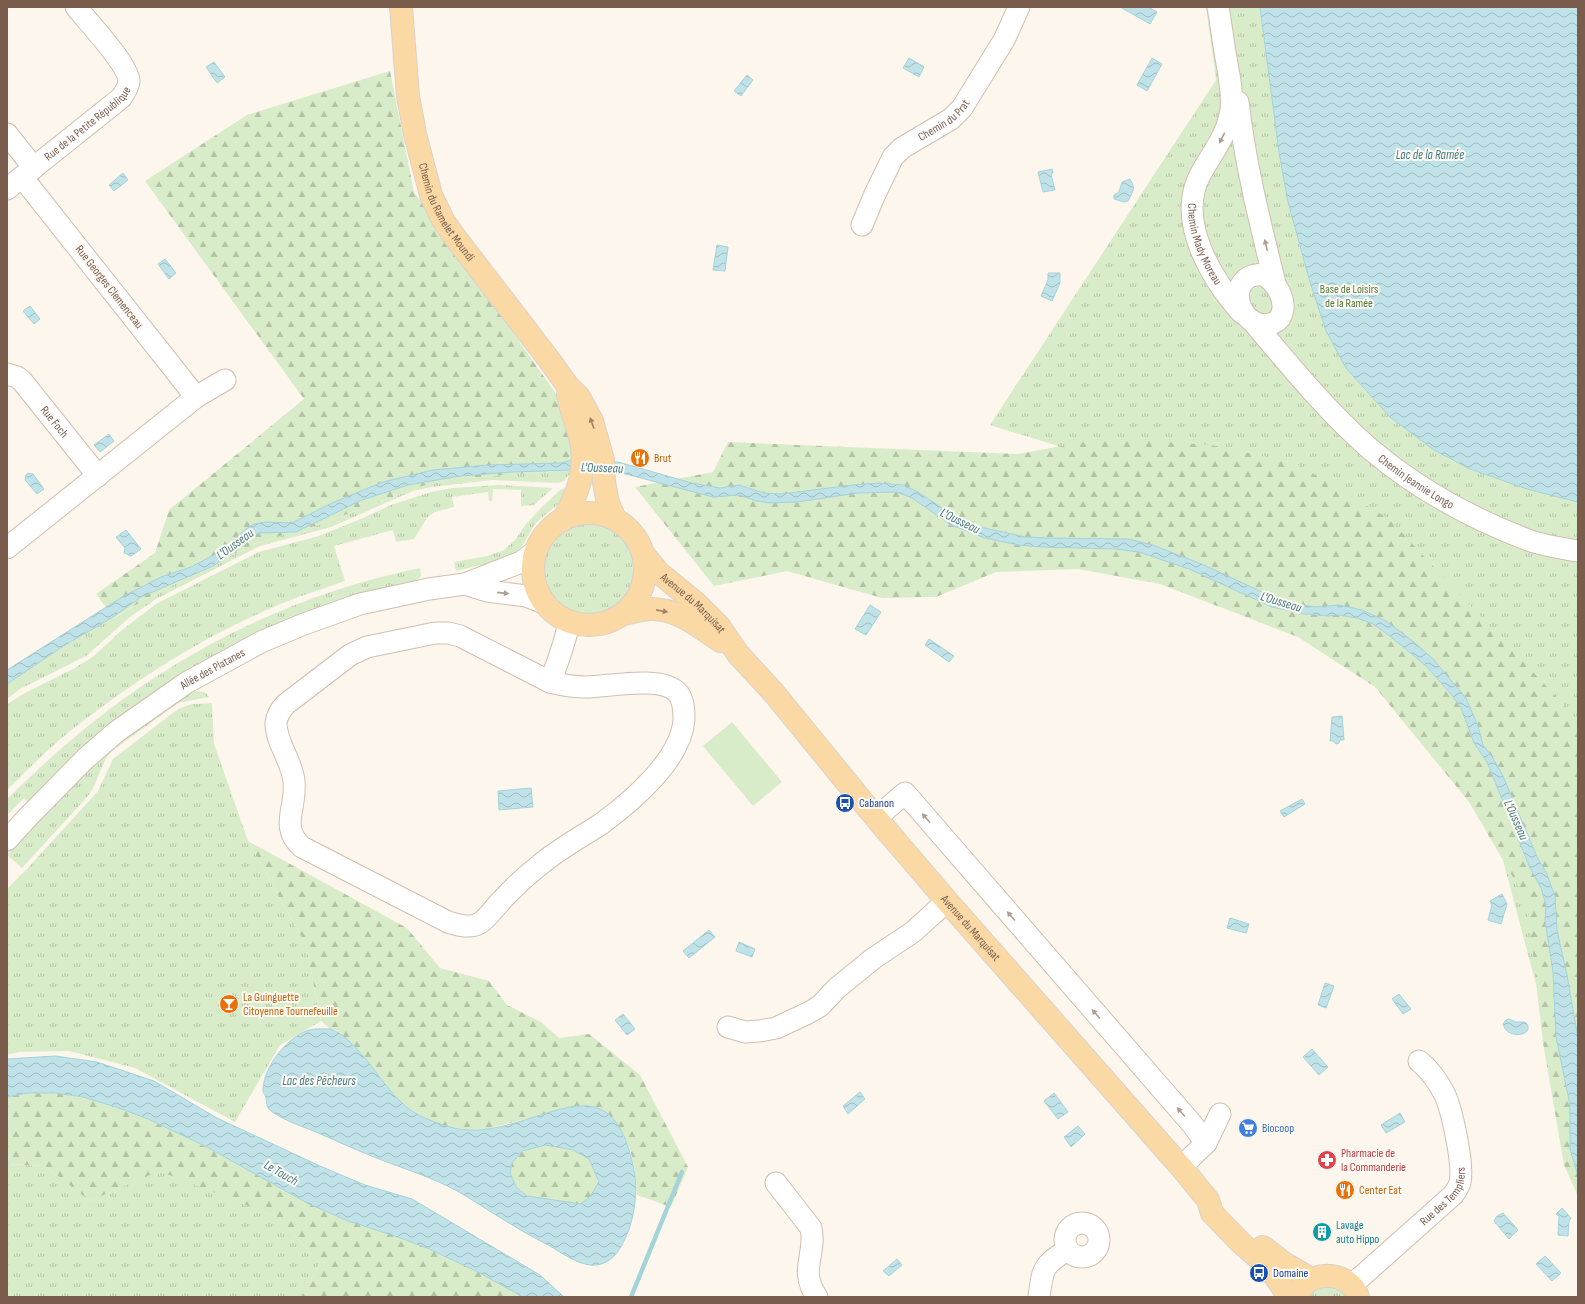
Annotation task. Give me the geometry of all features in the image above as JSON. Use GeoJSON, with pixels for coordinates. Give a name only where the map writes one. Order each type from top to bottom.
{"type":"FeatureCollection","features":[{"type":"Feature","properties":{"kind":"main road","name":"Chemin du Ramelet Moundi"},"geometry":{"type":"LineString","coordinates":[[401,7],[408,96],[415,134],[431,195],[443,220],[454,236],[567,385],[569,403],[581,438],[593,467],[604,482],[608,503],[615,519]]}},
{"type":"Feature","properties":{"kind":"main road","name":"Chemin du Ramelet Moundi"},"geometry":{"type":"LineString","coordinates":[[563,520],[573,504],[581,481],[593,467]]}},
{"type":"Feature","properties":{"kind":"main road"},"geometry":{"type":"LineString","coordinates":[[586,513],[601,514],[615,519],[628,528],[638,540],[644,555],[646,571],[642,587],[635,602],[624,614],[607,623],[587,626],[568,622],[555,614],[544,603],[536,586],[533,568],[536,551],[544,535],[556,523],[575,515],[586,513]]}},
{"type":"Feature","properties":{"kind":"main road","name":"Avenue du Marquisat"},"geometry":{"type":"LineString","coordinates":[[644,555],[658,572],[696,603],[719,626],[738,654],[773,692],[876,818],[1181,1167],[1208,1200],[1212,1213],[1240,1243],[1269,1267],[1289,1297]]}},
{"type":"Feature","properties":{"kind":"main road","name":"Avenue du Marquisat"},"geometry":{"type":"LineString","coordinates":[[624,614],[652,609],[672,613],[695,624],[738,654]]}},
{"type":"Feature","properties":{"kind":"main road","name":"Avenue du Marquisat"},"geometry":{"type":"LineString","coordinates":[[1208,1200],[1224,1208],[1256,1241],[1285,1264],[1311,1279]]}},
{"type":"Feature","properties":{"kind":"main road"},"geometry":{"type":"LineString","coordinates":[[1296,1297],[1303,1286],[1311,1279],[1322,1276],[1332,1276],[1342,1279],[1354,1291]]}},
{"type":"Feature","properties":{"kind":"street","name":"Rue de la Petite République"},"geometry":{"type":"LineString","coordinates":[[21,178],[121,98],[126,91],[129,82],[124,66],[76,7]]}},
{"type":"Feature","properties":{"kind":"street","name":"Chemin du Prat"},"geometry":{"type":"LineString","coordinates":[[862,225],[893,157],[902,148],[951,119],[962,108],[1004,40],[1019,7]]}},
{"type":"Feature","properties":{"kind":"street","name":"Chemin Mady Moreau"},"geometry":{"type":"LineString","coordinates":[[1218,7],[1228,73],[1231,108],[1225,133],[1196,184],[1192,204],[1192,218],[1199,244],[1209,267],[1227,296],[1248,318]]}},
{"type":"Feature","properties":{"kind":"street"},"geometry":{"type":"LineString","coordinates":[[1224,7],[1254,198],[1275,283],[1281,296],[1284,327],[1282,337],[1287,361]]}},
{"type":"Feature","properties":{"kind":"street","name":"Rue Georges Clemenceau"},"geometry":{"type":"LineString","coordinates":[[7,134],[21,178],[196,397]]}},
{"type":"Feature","properties":{"kind":"street"},"geometry":{"type":"LineString","coordinates":[[1275,283],[1269,277],[1262,274],[1250,277],[1242,283],[1239,293],[1239,302],[1248,318],[1265,325],[1276,322],[1282,311]]}},
{"type":"Feature","properties":{"kind":"street","name":"Chemin Jeannie Longo"},"geometry":{"type":"LineString","coordinates":[[1248,318],[1347,427],[1369,448],[1415,483],[1472,517],[1529,540],[1578,551]]}},
{"type":"Feature","properties":{"kind":"street","name":"Rue Foch"},"geometry":{"type":"LineString","coordinates":[[7,374],[17,377],[22,381],[98,476]]}},
{"type":"Feature","properties":{"kind":"street"},"geometry":{"type":"LineString","coordinates":[[7,548],[196,397],[225,380]]}},
{"type":"Feature","properties":{"kind":"street","name":"Allée des Platanes"},"geometry":{"type":"LineString","coordinates":[[7,840],[61,782],[85,759],[122,728],[186,683],[261,642],[304,624],[360,604],[465,584],[521,562],[536,551]]}},
{"type":"Feature","properties":{"kind":"street","name":"Allée des Platanes"},"geometry":{"type":"LineString","coordinates":[[465,584],[487,591],[526,596],[544,603]]}},
{"type":"Feature","properties":{"kind":"street"},"geometry":{"type":"LineString","coordinates":[[550,682],[560,659],[566,639],[568,622]]}},
{"type":"Feature","properties":{"kind":"street"},"geometry":{"type":"LineString","coordinates":[[435,633],[449,633],[460,636],[550,682],[565,686],[586,687],[641,683],[668,686],[677,692],[682,699],[684,712],[683,728],[668,760],[652,780],[602,823],[542,863],[519,882],[479,924],[468,926],[448,922],[302,847],[294,841],[290,832],[290,823],[294,803],[294,780],[292,768],[278,735],[276,722],[279,712],[286,704],[350,655],[367,647],[391,641],[435,633]]}},
{"type":"Feature","properties":{"kind":"street"},"geometry":{"type":"LineString","coordinates":[[876,818],[905,794],[1192,1124],[1206,1143]]}},
{"type":"Feature","properties":{"kind":"street"},"geometry":{"type":"LineString","coordinates":[[728,1027],[744,1032],[759,1031],[776,1028],[808,1013],[820,1006],[837,988],[874,958],[913,932],[947,901]]}},
{"type":"Feature","properties":{"kind":"street","name":"Rue des Templiers"},"geometry":{"type":"LineString","coordinates":[[1354,1291],[1362,1276],[1453,1195],[1460,1184],[1461,1169],[1451,1110],[1438,1082],[1429,1069],[1419,1061]]}},
{"type":"Feature","properties":{"kind":"street"},"geometry":{"type":"LineString","coordinates":[[1181,1167],[1206,1143],[1220,1114]]}},
{"type":"Feature","properties":{"kind":"street"},"geometry":{"type":"LineString","coordinates":[[776,1183],[811,1228],[812,1235],[808,1277],[811,1288],[817,1297]]}},
{"type":"Feature","properties":{"kind":"street"},"geometry":{"type":"LineString","coordinates":[[1039,1297],[1042,1276],[1046,1266],[1053,1259],[1067,1250]]}},
{"type":"Feature","properties":{"kind":"green space","name":"Base de Loisirs de la Ramée"},"geometry":{"type":"Polygon","coordinates":[[[1206,7],[1578,7],[1578,1104],[1546,1022],[1423,559],[990,425],[1216,80],[1206,7]]]}},
{"type":"Feature","properties":{"kind":"green space"},"geometry":{"type":"Polygon","coordinates":[[[390,71],[414,192],[583,432],[572,460],[571,470],[454,479],[422,486],[318,525],[256,543],[151,596],[114,618],[96,594],[155,553],[169,510],[304,399],[145,181],[247,115],[390,71]]]}},
{"type":"Feature","properties":{"kind":"green space"},"geometry":{"type":"Polygon","coordinates":[[[1106,438],[1211,445],[1295,463],[1389,519],[1578,720],[1578,1196],[1564,1165],[1543,1043],[1527,901],[1469,802],[1375,687],[1298,637],[1160,584],[1078,569],[996,572],[936,597],[882,598],[787,571],[714,586],[635,487],[713,472],[728,442],[1018,454],[1106,438]]]}},
{"type":"Feature","properties":{"kind":"green space"},"geometry":{"type":"Polygon","coordinates":[[[571,470],[564,481],[558,483],[492,480],[431,487],[413,491],[331,527],[260,546],[156,599],[130,617],[86,656],[20,689],[7,699],[7,684],[65,645],[107,620],[113,617],[115,618],[151,596],[256,543],[318,525],[422,486],[454,479],[571,470]]]}},
{"type":"Feature","properties":{"kind":"green space"},"geometry":{"type":"Polygon","coordinates":[[[499,485],[553,488],[534,505],[521,506],[521,490],[493,489],[492,501],[489,501],[488,492],[452,497],[454,507],[435,512],[427,518],[414,539],[396,542],[393,530],[334,546],[345,581],[293,599],[248,618],[168,662],[143,678],[69,732],[7,790],[7,704],[27,692],[75,668],[94,656],[122,630],[156,604],[259,552],[319,536],[391,505],[431,492],[453,488],[499,485]]]}},
{"type":"Feature","properties":{"kind":"green space"},"geometry":{"type":"Polygon","coordinates":[[[569,488],[563,500],[539,520],[533,527],[523,545],[512,555],[502,560],[456,571],[454,562],[487,556],[504,550],[515,540],[526,524],[542,507],[560,490],[569,488]]]}},
{"type":"Feature","properties":{"kind":"green space"},"geometry":{"type":"Polygon","coordinates":[[[590,522],[608,526],[623,536],[633,551],[637,569],[633,587],[623,602],[608,612],[590,616],[572,612],[557,602],[547,587],[543,569],[547,551],[557,536],[572,526],[590,522]]]}},
{"type":"Feature","properties":{"kind":"green space"},"geometry":{"type":"Polygon","coordinates":[[[420,568],[421,576],[416,582],[258,633],[206,660],[182,675],[28,803],[24,798],[7,815],[7,799],[61,749],[107,711],[147,682],[190,656],[233,632],[278,612],[325,594],[372,579],[420,568]]]}},
{"type":"Feature","properties":{"kind":"green space"},"geometry":{"type":"Polygon","coordinates":[[[199,691],[206,693],[209,697],[178,703],[112,751],[105,761],[92,791],[22,868],[7,855],[62,793],[92,765],[124,739],[158,715],[192,692],[199,691]]]}},
{"type":"Feature","properties":{"kind":"green space"},"geometry":{"type":"Polygon","coordinates":[[[212,703],[214,744],[248,841],[306,945],[321,1021],[280,1045],[235,1122],[135,1068],[69,1051],[19,1052],[7,1055],[7,889],[98,791],[113,759],[178,709],[192,704],[212,703]]]}},
{"type":"Feature","properties":{"kind":"green space"},"geometry":{"type":"Polygon","coordinates":[[[732,722],[782,782],[753,806],[703,746],[732,722]]]}},
{"type":"Feature","properties":{"kind":"green space"},"geometry":{"type":"Polygon","coordinates":[[[248,841],[407,928],[440,968],[489,981],[507,1005],[541,1022],[559,1038],[589,1034],[640,1075],[688,1167],[671,1207],[637,1195],[632,1158],[624,1137],[611,1126],[581,1106],[563,1108],[486,1129],[470,1130],[446,1126],[425,1118],[407,1107],[397,1098],[358,1051],[336,1030],[330,1029],[321,1021],[306,945],[248,841]]]}},
{"type":"Feature","properties":{"kind":"green space"},"geometry":{"type":"Polygon","coordinates":[[[27,1093],[47,1093],[86,1098],[123,1109],[234,1161],[315,1207],[346,1220],[407,1240],[437,1252],[481,1273],[523,1297],[301,1297],[320,1264],[279,1218],[159,1171],[90,1201],[45,1166],[7,1164],[7,1097],[27,1093]]]}},
{"type":"Feature","properties":{"kind":"green space"},"geometry":{"type":"Polygon","coordinates":[[[546,1145],[573,1150],[589,1159],[599,1182],[591,1195],[581,1204],[530,1197],[520,1191],[516,1186],[511,1174],[511,1168],[516,1157],[527,1150],[546,1145]]]}},
{"type":"Feature","properties":{"kind":"green space"},"geometry":{"type":"Polygon","coordinates":[[[7,1164],[45,1166],[90,1201],[159,1170],[279,1218],[320,1264],[301,1297],[7,1297],[7,1164]]]}},
{"type":"Feature","properties":{"kind":"green space"},"geometry":{"type":"Polygon","coordinates":[[[1330,1284],[1341,1289],[1348,1297],[1307,1297],[1319,1286],[1330,1284]]]}},
{"type":"Feature","properties":{"kind":"water"},"geometry":{"type":"Polygon","coordinates":[[[1148,7],[1157,12],[1150,24],[1122,8],[1148,7]]]}},
{"type":"Feature","properties":{"kind":"water","name":"Lac de la Ramée"},"geometry":{"type":"Polygon","coordinates":[[[1260,7],[1578,7],[1578,502],[1527,489],[1470,469],[1434,450],[1390,417],[1346,368],[1326,331],[1310,282],[1288,202],[1279,152],[1260,7]]]}},
{"type":"Feature","properties":{"kind":"water"},"geometry":{"type":"Polygon","coordinates":[[[909,58],[924,67],[919,77],[903,68],[909,58]]]}},
{"type":"Feature","properties":{"kind":"water"},"geometry":{"type":"Polygon","coordinates":[[[1152,58],[1162,64],[1147,91],[1137,85],[1152,58]]]}},
{"type":"Feature","properties":{"kind":"water"},"geometry":{"type":"Polygon","coordinates":[[[214,62],[225,77],[217,83],[206,67],[214,62]]]}},
{"type":"Feature","properties":{"kind":"water"},"geometry":{"type":"Polygon","coordinates":[[[747,75],[753,80],[741,96],[734,91],[747,75]]]}},
{"type":"Feature","properties":{"kind":"water"},"geometry":{"type":"Polygon","coordinates":[[[1052,169],[1053,173],[1051,174],[1055,190],[1043,192],[1038,172],[1052,169]]]}},
{"type":"Feature","properties":{"kind":"water"},"geometry":{"type":"Polygon","coordinates":[[[123,173],[128,180],[114,191],[109,185],[123,173]]]}},
{"type":"Feature","properties":{"kind":"water"},"geometry":{"type":"Polygon","coordinates":[[[1130,179],[1133,185],[1133,190],[1128,201],[1124,202],[1114,199],[1114,195],[1119,192],[1122,182],[1130,179]]]}},
{"type":"Feature","properties":{"kind":"water"},"geometry":{"type":"Polygon","coordinates":[[[717,245],[728,247],[725,271],[713,270],[717,245]]]}},
{"type":"Feature","properties":{"kind":"water"},"geometry":{"type":"Polygon","coordinates":[[[165,259],[176,273],[169,279],[158,264],[165,259]]]}},
{"type":"Feature","properties":{"kind":"water"},"geometry":{"type":"Polygon","coordinates":[[[1048,273],[1060,273],[1060,283],[1052,301],[1041,296],[1048,280],[1048,273]]]}},
{"type":"Feature","properties":{"kind":"water"},"geometry":{"type":"Polygon","coordinates":[[[30,306],[40,319],[34,324],[23,311],[30,306]]]}},
{"type":"Feature","properties":{"kind":"water"},"geometry":{"type":"Polygon","coordinates":[[[109,434],[114,441],[100,452],[94,445],[109,434]]]}},
{"type":"Feature","properties":{"kind":"water","name":"L'Ousseau"},"geometry":{"type":"Polygon","coordinates":[[[572,460],[618,462],[692,483],[720,488],[739,485],[764,493],[782,494],[878,483],[903,485],[918,492],[951,514],[980,527],[1026,537],[1128,539],[1153,545],[1204,565],[1260,591],[1295,604],[1316,607],[1339,605],[1362,610],[1386,621],[1433,659],[1466,698],[1478,726],[1483,745],[1493,758],[1503,776],[1538,859],[1547,874],[1555,896],[1557,930],[1567,975],[1578,1038],[1578,1176],[1570,1149],[1570,1105],[1556,1037],[1553,972],[1545,921],[1546,905],[1541,888],[1530,868],[1487,762],[1474,743],[1461,708],[1451,694],[1426,666],[1373,624],[1357,618],[1339,615],[1327,616],[1305,614],[1272,607],[1189,569],[1139,552],[1116,549],[1018,545],[985,538],[951,525],[912,498],[897,492],[858,493],[797,502],[770,503],[756,501],[740,495],[713,497],[622,473],[571,470],[512,472],[460,476],[408,485],[362,500],[296,532],[260,533],[250,538],[237,550],[213,566],[141,597],[113,617],[65,645],[7,684],[7,670],[122,597],[161,577],[191,567],[214,555],[229,545],[246,529],[254,524],[265,522],[292,523],[334,502],[383,482],[433,470],[488,465],[561,463],[572,460]]]}},
{"type":"Feature","properties":{"kind":"water"},"geometry":{"type":"Polygon","coordinates":[[[28,473],[33,474],[44,489],[37,494],[25,480],[28,473]]]}},
{"type":"Feature","properties":{"kind":"water"},"geometry":{"type":"Polygon","coordinates":[[[126,530],[141,549],[131,556],[124,553],[125,548],[116,537],[126,530]]]}},
{"type":"Feature","properties":{"kind":"water"},"geometry":{"type":"Polygon","coordinates":[[[870,605],[881,612],[866,635],[855,629],[870,605]]]}},
{"type":"Feature","properties":{"kind":"water"},"geometry":{"type":"Polygon","coordinates":[[[929,639],[954,656],[949,662],[925,645],[929,639]]]}},
{"type":"Feature","properties":{"kind":"water"},"geometry":{"type":"Polygon","coordinates":[[[1342,716],[1344,740],[1340,740],[1339,743],[1336,744],[1333,741],[1330,741],[1332,717],[1342,716]]]}},
{"type":"Feature","properties":{"kind":"water"},"geometry":{"type":"Polygon","coordinates":[[[531,788],[533,807],[499,810],[498,791],[531,788]]]}},
{"type":"Feature","properties":{"kind":"water"},"geometry":{"type":"Polygon","coordinates":[[[1302,799],[1305,804],[1284,817],[1280,811],[1302,799]]]}},
{"type":"Feature","properties":{"kind":"water"},"geometry":{"type":"Polygon","coordinates":[[[1502,894],[1507,904],[1501,924],[1488,920],[1492,905],[1490,901],[1502,894]]]}},
{"type":"Feature","properties":{"kind":"water"},"geometry":{"type":"Polygon","coordinates":[[[1230,918],[1249,924],[1246,933],[1227,928],[1230,918]]]}},
{"type":"Feature","properties":{"kind":"water"},"geometry":{"type":"Polygon","coordinates":[[[709,930],[715,937],[689,958],[683,951],[709,930]]]}},
{"type":"Feature","properties":{"kind":"water"},"geometry":{"type":"Polygon","coordinates":[[[739,942],[755,949],[752,957],[736,951],[739,942]]]}},
{"type":"Feature","properties":{"kind":"water"},"geometry":{"type":"Polygon","coordinates":[[[1325,983],[1334,986],[1326,1008],[1318,1005],[1325,983]]]}},
{"type":"Feature","properties":{"kind":"water"},"geometry":{"type":"Polygon","coordinates":[[[1399,994],[1411,1009],[1403,1014],[1392,999],[1399,994]]]}},
{"type":"Feature","properties":{"kind":"water"},"geometry":{"type":"Polygon","coordinates":[[[623,1014],[635,1029],[627,1035],[615,1020],[623,1014]]]}},
{"type":"Feature","properties":{"kind":"water"},"geometry":{"type":"Polygon","coordinates":[[[1509,1019],[1516,1022],[1525,1022],[1528,1026],[1528,1030],[1521,1034],[1510,1033],[1506,1030],[1503,1024],[1509,1019]]]}},
{"type":"Feature","properties":{"kind":"water","name":"Lac des Pêcheurs"},"geometry":{"type":"Polygon","coordinates":[[[312,1029],[330,1029],[339,1033],[357,1049],[406,1107],[425,1118],[441,1124],[461,1129],[481,1130],[513,1124],[559,1110],[579,1106],[597,1108],[612,1117],[624,1137],[634,1170],[636,1191],[633,1214],[627,1235],[616,1254],[601,1264],[590,1265],[579,1262],[519,1229],[447,1186],[292,1123],[269,1110],[263,1092],[264,1081],[267,1072],[277,1055],[291,1040],[306,1031],[312,1029]],[[546,1145],[522,1151],[512,1163],[510,1173],[516,1187],[527,1196],[581,1204],[591,1195],[599,1182],[589,1159],[573,1150],[546,1145]]]}},
{"type":"Feature","properties":{"kind":"water"},"geometry":{"type":"Polygon","coordinates":[[[1312,1049],[1328,1067],[1319,1075],[1303,1057],[1312,1049]]]}},
{"type":"Feature","properties":{"kind":"water","name":"Le Touch"},"geometry":{"type":"Polygon","coordinates":[[[55,1056],[97,1062],[154,1081],[217,1118],[320,1166],[365,1185],[412,1199],[540,1275],[564,1297],[523,1297],[478,1272],[427,1248],[348,1221],[307,1203],[207,1147],[148,1119],[116,1107],[83,1097],[55,1093],[27,1093],[7,1097],[7,1059],[55,1056]]]}},
{"type":"Feature","properties":{"kind":"water"},"geometry":{"type":"Polygon","coordinates":[[[860,1092],[865,1099],[848,1114],[843,1106],[860,1092]]]}},
{"type":"Feature","properties":{"kind":"water"},"geometry":{"type":"Polygon","coordinates":[[[1054,1093],[1068,1112],[1058,1119],[1044,1101],[1054,1093]]]}},
{"type":"Feature","properties":{"kind":"water"},"geometry":{"type":"Polygon","coordinates":[[[1400,1113],[1405,1122],[1386,1133],[1381,1125],[1400,1113]]]}},
{"type":"Feature","properties":{"kind":"water"},"geometry":{"type":"Polygon","coordinates":[[[1078,1126],[1085,1134],[1071,1147],[1064,1137],[1078,1126]]]}},
{"type":"Feature","properties":{"kind":"water"},"geometry":{"type":"Polygon","coordinates":[[[1562,1208],[1571,1218],[1569,1221],[1568,1236],[1558,1235],[1559,1216],[1556,1214],[1562,1208]]]}},
{"type":"Feature","properties":{"kind":"water"},"geometry":{"type":"Polygon","coordinates":[[[1503,1213],[1518,1230],[1509,1239],[1494,1221],[1497,1216],[1503,1213]]]}},
{"type":"Feature","properties":{"kind":"water"},"geometry":{"type":"Polygon","coordinates":[[[1545,1256],[1561,1273],[1552,1281],[1536,1264],[1545,1256]]]}},
{"type":"Feature","properties":{"kind":"water"},"geometry":{"type":"Polygon","coordinates":[[[897,1259],[902,1265],[889,1276],[883,1271],[897,1259]]]}},
{"type":"Feature","properties":{"kind":"waterway"},"geometry":{"type":"LineString","coordinates":[[631,1297],[682,1172]]}},
{"type":"Feature","properties":{"kind":"place","name":"Brut"},"geometry":{"type":"Point","coordinates":[640,458]}},
{"type":"Feature","properties":{"kind":"place","name":"Cabanon"},"geometry":{"type":"Point","coordinates":[845,803]}},
{"type":"Feature","properties":{"kind":"place","name":"La Guinguette Citoyenne Tournefeuille"},"geometry":{"type":"Point","coordinates":[229,1004]}},
{"type":"Feature","properties":{"kind":"place","name":"Biocoop"},"geometry":{"type":"Point","coordinates":[1248,1128]}},
{"type":"Feature","properties":{"kind":"place","name":"Pharmacie de la Commanderie"},"geometry":{"type":"Point","coordinates":[1327,1160]}},
{"type":"Feature","properties":{"kind":"place","name":"Center Eat"},"geometry":{"type":"Point","coordinates":[1345,1190]}},
{"type":"Feature","properties":{"kind":"place","name":"Lavage auto Hippo"},"geometry":{"type":"Point","coordinates":[1322,1232]}},
{"type":"Feature","properties":{"kind":"place","name":"Domaine"},"geometry":{"type":"Point","coordinates":[1259,1273]}}]}
